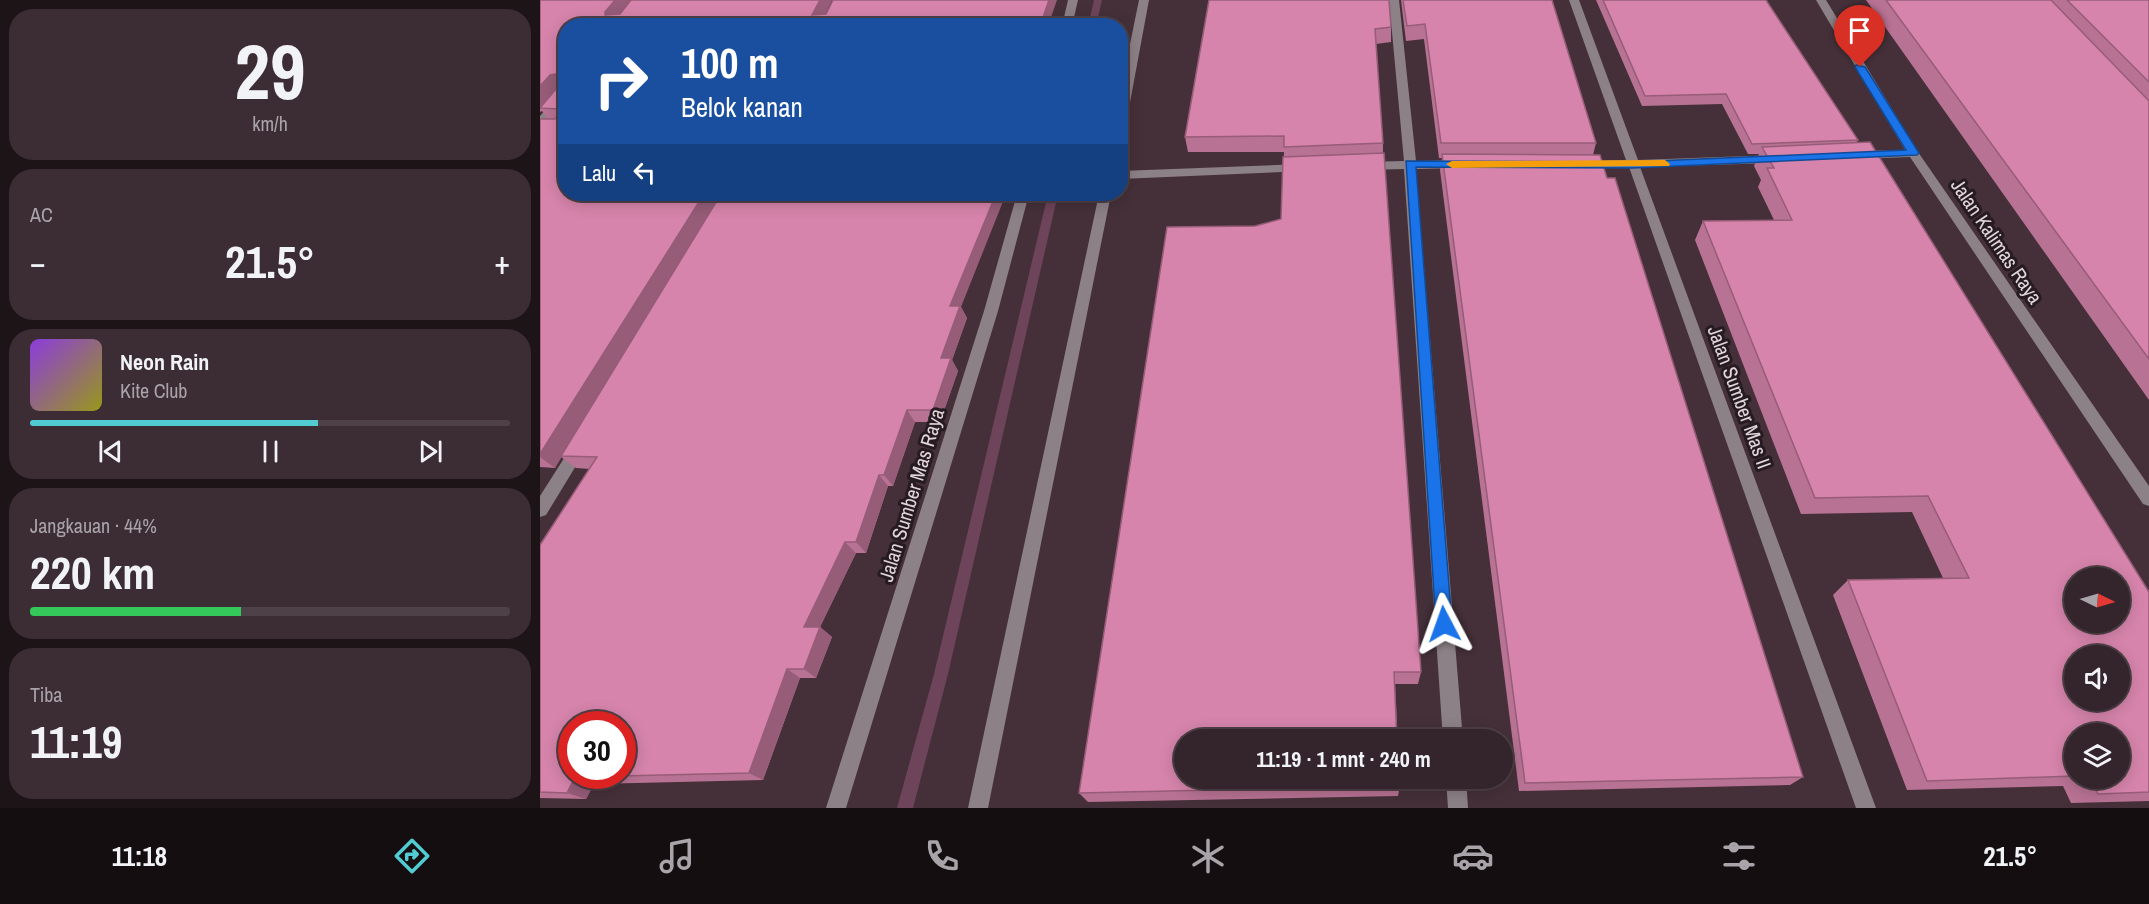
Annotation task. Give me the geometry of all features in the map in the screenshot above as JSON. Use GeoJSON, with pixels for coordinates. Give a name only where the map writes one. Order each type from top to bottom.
{"type":"FeatureCollection","features":[{"type":"Feature","properties":{"kind":"street"},"geometry":{"type":"LineString","coordinates":[[1069,18],[1073,0]]}},
{"type":"Feature","properties":{"kind":"street"},"geometry":{"type":"LineString","coordinates":[[1128,83],[1144,0]]}},
{"type":"Feature","properties":{"kind":"street"},"geometry":{"type":"LineString","coordinates":[[1394,0],[1410,164],[1452,729]]}},
{"type":"Feature","properties":{"kind":"street","name":"Jalan Sumber Mas II"},"geometry":{"type":"LineString","coordinates":[[1575,0],[1866,808]]}},
{"type":"Feature","properties":{"kind":"street","name":"Jalan Kalimas Raya"},"geometry":{"type":"LineString","coordinates":[[1821,0],[1913,153],[2149,499]]}},
{"type":"Feature","properties":{"kind":"street"},"geometry":{"type":"LineString","coordinates":[[543,126],[558,104]]}},
{"type":"Feature","properties":{"kind":"street"},"geometry":{"type":"LineString","coordinates":[[1843,156],[1913,153]]}},
{"type":"Feature","properties":{"kind":"street"},"geometry":{"type":"LineString","coordinates":[[1575,165],[1633,165],[1785,158]]}},
{"type":"Feature","properties":{"kind":"street"},"geometry":{"type":"LineString","coordinates":[[1352,166],[1469,164]]}},
{"type":"Feature","properties":{"kind":"street"},"geometry":{"type":"LineString","coordinates":[[1128,175],[1318,167]]}},
{"type":"Feature","properties":{"kind":"street","name":"Jalan Sumber Mas Raya"},"geometry":{"type":"LineString","coordinates":[[836,808],[991,311],[1021,201]]}},
{"type":"Feature","properties":{"kind":"street"},"geometry":{"type":"LineString","coordinates":[[978,808],[1104,201]]}},
{"type":"Feature","properties":{"kind":"street"},"geometry":{"type":"LineString","coordinates":[[540,510],[587,435]]}},
{"type":"Feature","properties":{"kind":"street"},"geometry":{"type":"LineString","coordinates":[[1457,789],[1458,808]]}},
{"type":"Feature","properties":{"kind":"building"},"geometry":{"type":"Polygon","coordinates":[[[540,0],[615,0],[605,15],[620,14],[631,0],[820,0],[812,15],[826,14],[833,0],[1049,0],[1043,18],[558,18],[558,76],[550,75],[540,86],[540,0]]]}},
{"type":"Feature","properties":{"kind":"building"},"geometry":{"type":"Polygon","coordinates":[[[1209,0],[1389,0],[1391,27],[1375,29],[1383,143],[1284,147],[1284,136],[1185,137],[1209,0]]]}},
{"type":"Feature","properties":{"kind":"building"},"geometry":{"type":"Polygon","coordinates":[[[1403,0],[1552,0],[1596,143],[1441,143],[1425,24],[1407,26],[1403,0]]]}},
{"type":"Feature","properties":{"kind":"building"},"geometry":{"type":"Polygon","coordinates":[[[1603,0],[1766,0],[1858,140],[1752,144],[1726,94],[1645,96],[1603,0]]]}},
{"type":"Feature","properties":{"kind":"building"},"geometry":{"type":"Polygon","coordinates":[[[1886,0],[2051,0],[2149,101],[2149,359],[1886,0]]]}},
{"type":"Feature","properties":{"kind":"building"},"geometry":{"type":"Polygon","coordinates":[[[2067,0],[2149,0],[2149,82],[2067,0]]]}},
{"type":"Feature","properties":{"kind":"building"},"geometry":{"type":"Polygon","coordinates":[[[558,76],[558,201],[700,201],[540,454],[540,119],[555,119],[557,109],[540,108],[557,88],[558,76]]]}},
{"type":"Feature","properties":{"kind":"building"},"geometry":{"type":"Polygon","coordinates":[[[1870,142],[2149,592],[2149,792],[2098,794],[2096,789],[2130,789],[2130,723],[2064,723],[2064,776],[1927,781],[1848,580],[1969,578],[1928,496],[1815,498],[1703,221],[1792,220],[1767,168],[1774,168],[1762,147],[1870,142]]]}},
{"type":"Feature","properties":{"kind":"building"},"geometry":{"type":"Polygon","coordinates":[[[1384,153],[1421,672],[1394,672],[1397,729],[1174,729],[1174,789],[1262,789],[1079,793],[1167,227],[1255,226],[1281,219],[1283,157],[1384,153]]]}},
{"type":"Feature","properties":{"kind":"building"},"geometry":{"type":"Polygon","coordinates":[[[1442,154],[1600,155],[1607,178],[1615,178],[1803,777],[1525,783],[1442,154]]]}},
{"type":"Feature","properties":{"kind":"building"},"geometry":{"type":"Polygon","coordinates":[[[717,201],[993,201],[950,306],[960,306],[941,358],[951,358],[933,410],[907,410],[884,475],[879,475],[856,542],[845,542],[804,627],[820,627],[804,669],[787,669],[749,773],[636,776],[636,711],[558,711],[558,789],[569,789],[567,793],[540,792],[540,545],[597,457],[561,456],[717,201]]]}},
{"type":"Feature","properties":{"kind":"waterway"},"geometry":{"type":"LineString","coordinates":[[1094,18],[1098,0]]}},
{"type":"Feature","properties":{"kind":"waterway"},"geometry":{"type":"LineString","coordinates":[[905,808],[941,674],[1051,201]]}},
{"type":"Feature","properties":{"kind":"slow traffic"},"geometry":{"type":"LineString","coordinates":[[1452,164],[1665,164]]}},
{"type":"Feature","properties":{"kind":"route"},"geometry":{"type":"LineString","coordinates":[[1444,624],[1410,164],[1633,165],[1913,153],[1860,67]]}}]}
